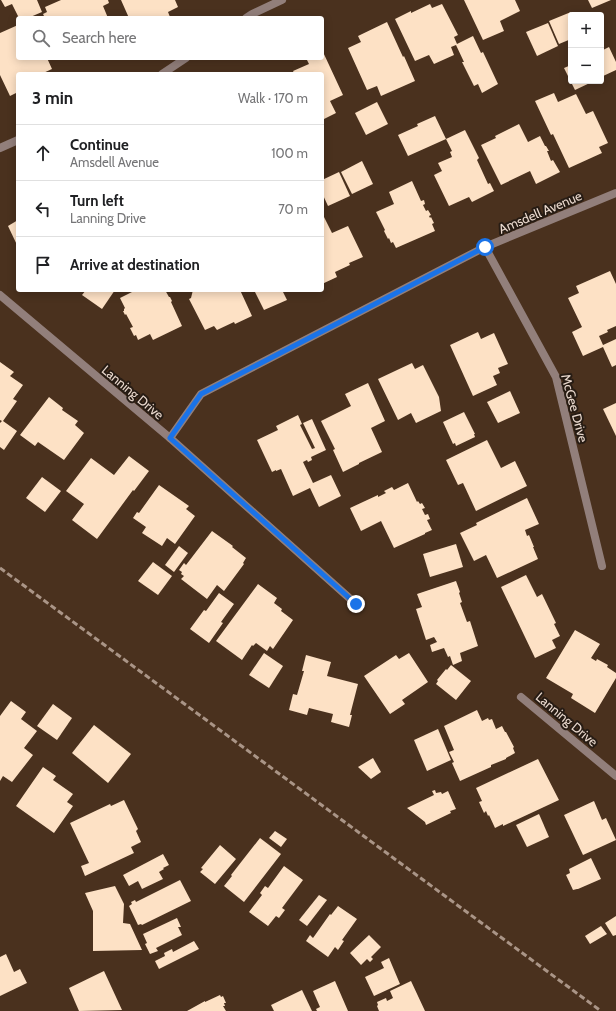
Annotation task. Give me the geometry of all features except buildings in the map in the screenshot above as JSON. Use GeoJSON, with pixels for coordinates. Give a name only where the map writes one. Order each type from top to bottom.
{"type":"FeatureCollection","features":[{"type":"Feature","properties":{"kind":"street"},"geometry":{"type":"LineString","coordinates":[[249,16],[282,0]]}},
{"type":"Feature","properties":{"kind":"street"},"geometry":{"type":"LineString","coordinates":[[165,72],[183,60]]}},
{"type":"Feature","properties":{"kind":"street"},"geometry":{"type":"LineString","coordinates":[[0,148],[16,141]]}},
{"type":"Feature","properties":{"kind":"street","name":"Amsdell Avenue"},"geometry":{"type":"LineString","coordinates":[[170,438],[201,394],[485,247],[616,193]]}},
{"type":"Feature","properties":{"kind":"street","name":"McGee Drive"},"geometry":{"type":"LineString","coordinates":[[485,247],[556,377],[602,566]]}},
{"type":"Feature","properties":{"kind":"street","name":"Lanning Drive"},"geometry":{"type":"LineString","coordinates":[[0,295],[170,438],[356,604]]}},
{"type":"Feature","properties":{"kind":"street","name":"Lanning Drive"},"geometry":{"type":"LineString","coordinates":[[521,697],[616,776]]}},
{"type":"Feature","properties":{"kind":"railway"},"geometry":{"type":"LineString","coordinates":[[0,568],[601,1011]]}},
{"type":"Feature","properties":{"kind":"route"},"geometry":{"type":"LineString","coordinates":[[356,604],[170,438],[201,394],[485,247]]}}]}
